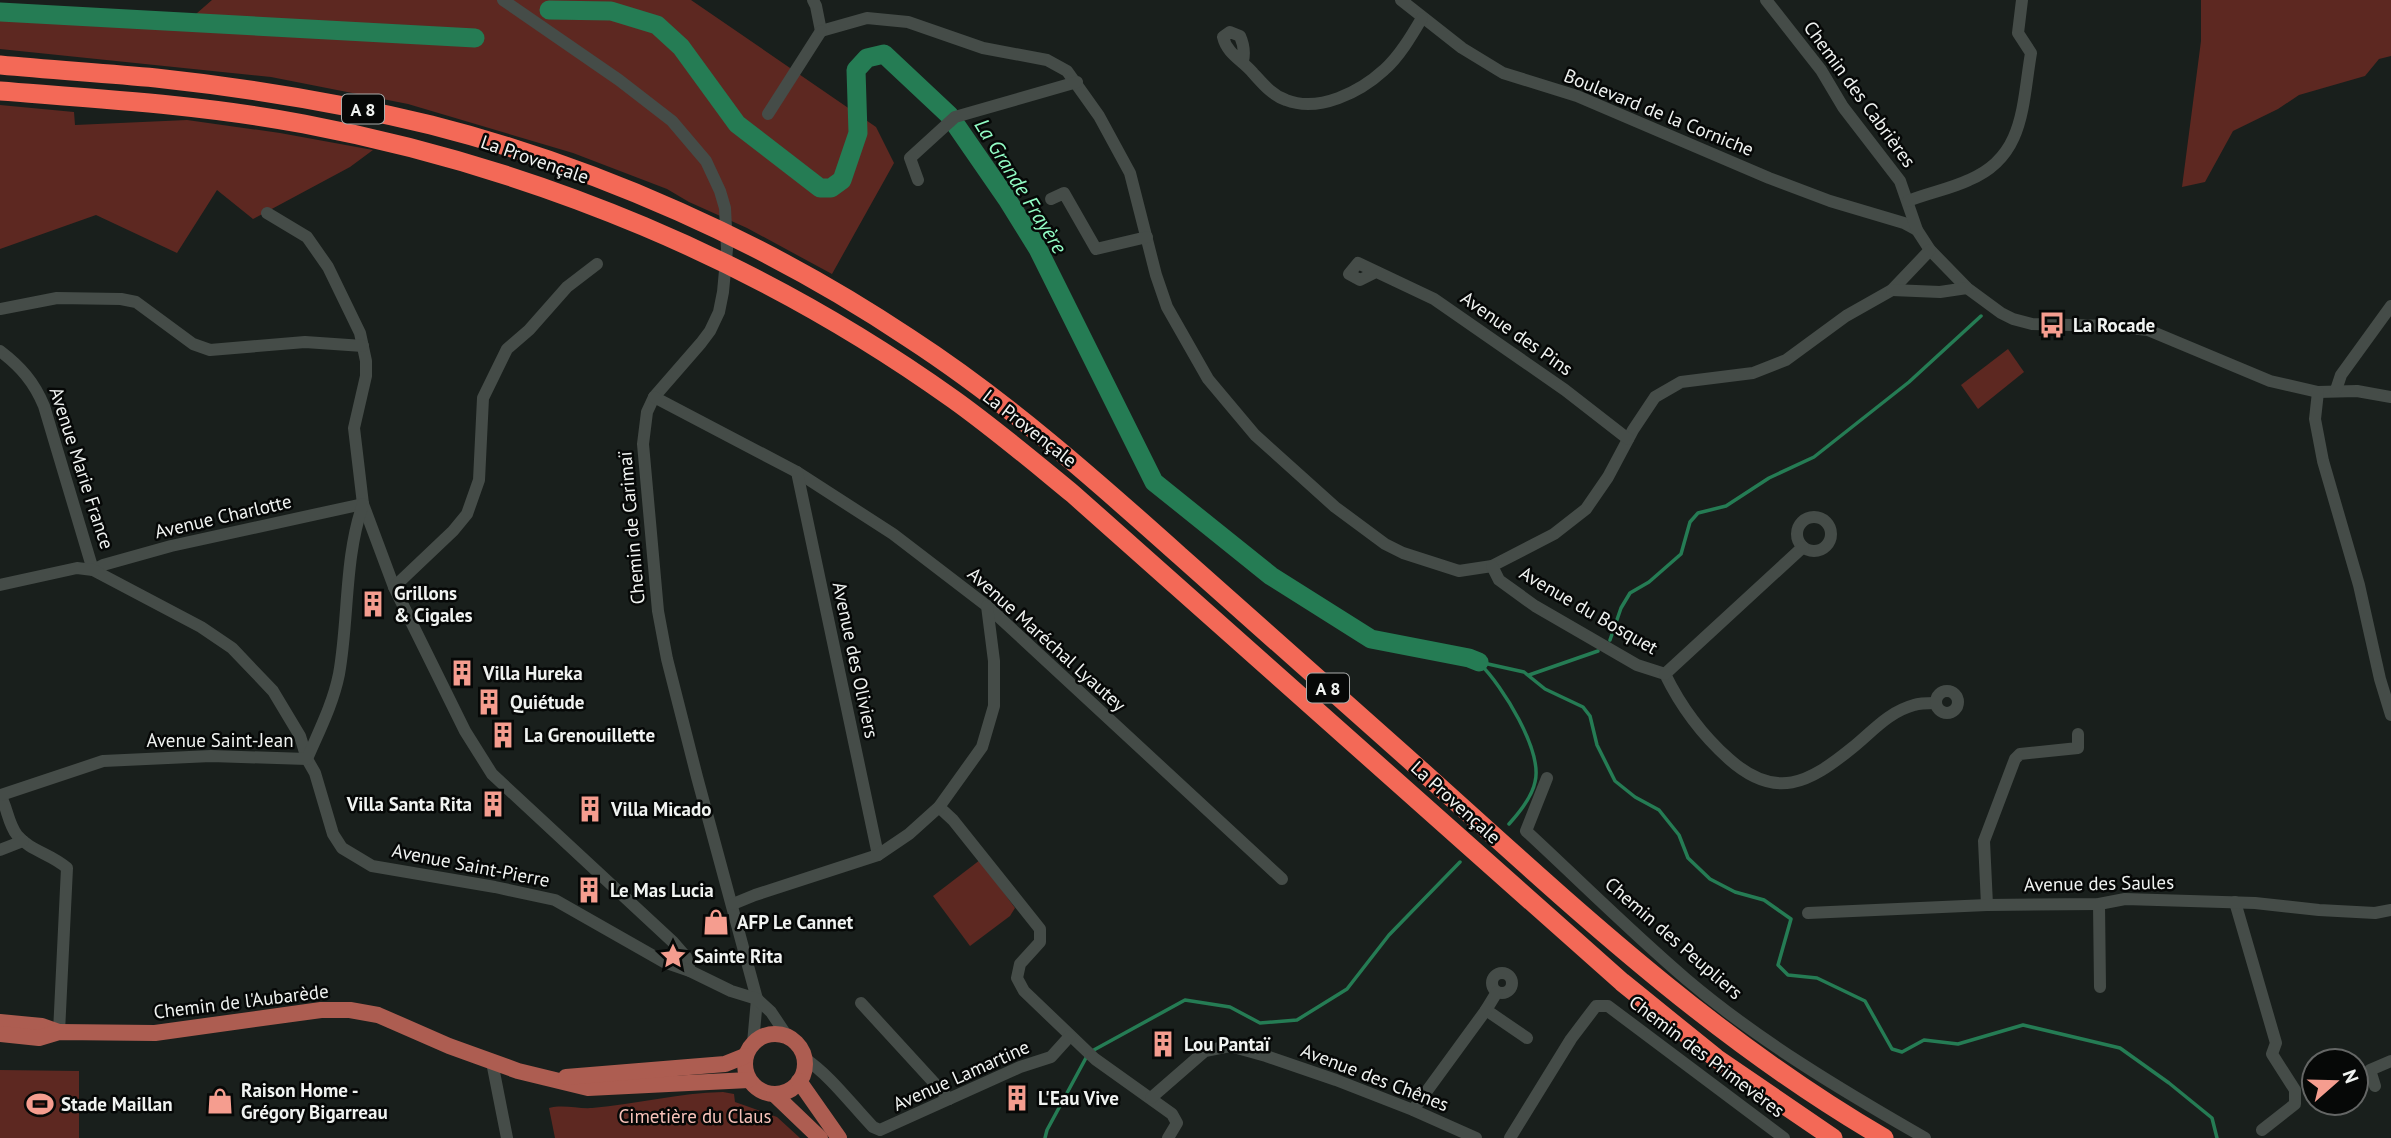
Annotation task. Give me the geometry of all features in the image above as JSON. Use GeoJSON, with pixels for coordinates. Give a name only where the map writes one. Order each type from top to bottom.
{"type":"FeatureCollection","features":[{"type":"Feature","properties":{"kind":"highway","name":"La Provençale"},"geometry":{"type":"LineString","coordinates":[[0,65],[231,87],[365,110],[436,127],[506,147],[646,199],[762,253],[845,298],[908,337],[1018,416],[1083,469],[1652,975],[1767,1064],[1884,1138]]}},
{"type":"Feature","properties":{"kind":"highway","name":"La Provençale"},"geometry":{"type":"LineString","coordinates":[[0,91],[247,114],[444,155],[599,207],[750,275],[849,330],[905,366],[1000,435],[1073,494],[1666,1020],[1774,1099],[1833,1138]]}},
{"type":"Feature","properties":{"kind":"main road","name":"Chemin de l'Aubarède"},"geometry":{"type":"LineString","coordinates":[[0,1034],[39,1038],[59,1032],[155,1033],[321,1010],[350,1010],[378,1015],[492,1062],[542,1079],[588,1087],[749,1080]]}},
{"type":"Feature","properties":{"kind":"main road","name":"Chemin de l'Aubarède"},"geometry":{"type":"LineString","coordinates":[[0,1022],[42,1026],[59,1032]]}},
{"type":"Feature","properties":{"kind":"main road"},"geometry":{"type":"LineString","coordinates":[[769,1034],[787,1036],[799,1045],[804,1058],[805,1066],[799,1082],[792,1088],[774,1094],[764,1092],[749,1080],[745,1072],[749,1049],[769,1034]]}},
{"type":"Feature","properties":{"kind":"main road","name":"Chemin de l'Aubarède"},"geometry":{"type":"LineString","coordinates":[[542,1079],[724,1064],[749,1049]]}},
{"type":"Feature","properties":{"kind":"main road"},"geometry":{"type":"LineString","coordinates":[[799,1082],[839,1138]]}},
{"type":"Feature","properties":{"kind":"main road"},"geometry":{"type":"LineString","coordinates":[[774,1094],[820,1138]]}},
{"type":"Feature","properties":{"kind":"street","name":"Chemin de Carimaï"},"geometry":{"type":"LineString","coordinates":[[503,0],[610,73],[672,121],[706,161],[725,208],[727,249],[719,312],[701,343],[654,397],[647,412],[643,444],[658,611],[667,659],[757,999],[749,1049]]}},
{"type":"Feature","properties":{"kind":"street"},"geometry":{"type":"LineString","coordinates":[[813,0],[821,31]]}},
{"type":"Feature","properties":{"kind":"street","name":"Boulevard de la Corniche"},"geometry":{"type":"LineString","coordinates":[[1401,0],[1462,48],[1503,73],[1577,96],[1769,178],[1829,201],[1904,223],[1917,230]]}},
{"type":"Feature","properties":{"kind":"street","name":"Chemin des Cabrières"},"geometry":{"type":"LineString","coordinates":[[1766,0],[1821,70],[1843,107],[1900,181],[1917,230],[1930,250],[1967,289],[2012,319],[2032,324],[2112,326],[2148,330],[2270,380],[2318,392]]}},
{"type":"Feature","properties":{"kind":"street"},"geometry":{"type":"LineString","coordinates":[[1908,201],[1968,181],[1989,171],[2003,159],[2016,134],[2031,53],[2018,33],[2022,0]]}},
{"type":"Feature","properties":{"kind":"street"},"geometry":{"type":"LineString","coordinates":[[768,114],[821,31],[867,18],[908,22],[983,48],[1047,60],[1067,71],[1077,82],[1130,173],[1167,307],[1208,379],[1255,435],[1335,507],[1385,544],[1403,553],[1459,571],[1492,566],[1554,534],[1586,509],[1656,397],[1681,382],[1753,373],[1786,360],[1846,316],[1892,290],[1930,250]]}},
{"type":"Feature","properties":{"kind":"street"},"geometry":{"type":"LineString","coordinates":[[1243,61],[1266,88],[1283,99],[1295,103],[1317,104],[1356,91],[1386,69],[1422,18]]}},
{"type":"Feature","properties":{"kind":"street"},"geometry":{"type":"LineString","coordinates":[[918,180],[910,158],[951,121],[1077,82]]}},
{"type":"Feature","properties":{"kind":"street"},"geometry":{"type":"LineString","coordinates":[[1051,199],[1064,193],[1096,248],[1147,237]]}},
{"type":"Feature","properties":{"kind":"street"},"geometry":{"type":"LineString","coordinates":[[267,213],[307,237],[328,267],[360,333],[366,376],[354,428],[363,504],[394,587],[464,731],[492,774],[673,942],[685,957],[690,971]]}},
{"type":"Feature","properties":{"kind":"street"},"geometry":{"type":"LineString","coordinates":[[394,587],[453,531],[467,514],[479,480],[483,398],[507,349],[529,330],[567,287],[597,264]]}},
{"type":"Feature","properties":{"kind":"street","name":"Avenue des Pins"},"geometry":{"type":"LineString","coordinates":[[1376,271],[1434,299],[1565,390],[1628,439]]}},
{"type":"Feature","properties":{"kind":"street"},"geometry":{"type":"LineString","coordinates":[[1892,290],[1940,292],[1967,289]]}},
{"type":"Feature","properties":{"kind":"street"},"geometry":{"type":"LineString","coordinates":[[0,309],[57,298],[121,299],[136,302],[193,344],[211,350],[296,342],[363,346]]}},
{"type":"Feature","properties":{"kind":"street"},"geometry":{"type":"LineString","coordinates":[[2336,390],[2340,375],[2391,306]]}},
{"type":"Feature","properties":{"kind":"street","name":"Avenue Marie France"},"geometry":{"type":"LineString","coordinates":[[0,351],[20,367],[35,385],[40,396],[93,570]]}},
{"type":"Feature","properties":{"kind":"street"},"geometry":{"type":"LineString","coordinates":[[2391,397],[2357,391],[2318,392],[2315,419],[2323,461],[2360,585],[2380,679],[2391,715]]}},
{"type":"Feature","properties":{"kind":"street","name":"Avenue Maréchal Lyautey"},"geometry":{"type":"LineString","coordinates":[[654,397],[797,472],[893,534],[987,606],[1282,879]]}},
{"type":"Feature","properties":{"kind":"street","name":"Avenue des Oliviers"},"geometry":{"type":"LineString","coordinates":[[797,472],[878,855]]}},
{"type":"Feature","properties":{"kind":"street","name":"Avenue Charlotte"},"geometry":{"type":"LineString","coordinates":[[93,570],[171,546],[363,504]]}},
{"type":"Feature","properties":{"kind":"street","name":"Avenue Saint-Jean"},"geometry":{"type":"LineString","coordinates":[[1,795],[103,761],[211,756],[307,759],[328,714],[339,674],[355,528],[363,504]]}},
{"type":"Feature","properties":{"kind":"street"},"geometry":{"type":"LineString","coordinates":[[1665,674],[1803,547]]}},
{"type":"Feature","properties":{"kind":"street","name":"Avenue du Bosquet"},"geometry":{"type":"LineString","coordinates":[[1492,566],[1499,580],[1535,606],[1637,665],[1665,674],[1674,694],[1697,728],[1745,774],[1770,784],[1795,783],[1852,748],[1882,720],[1914,705],[1935,703]]}},
{"type":"Feature","properties":{"kind":"street"},"geometry":{"type":"LineString","coordinates":[[0,585],[77,568],[93,570]]}},
{"type":"Feature","properties":{"kind":"street","name":"Avenue Saint-Pierre"},"geometry":{"type":"LineString","coordinates":[[93,570],[201,627],[232,648],[273,691],[300,736],[333,834],[342,848],[372,866],[555,900],[664,962],[731,991],[757,999]]}},
{"type":"Feature","properties":{"kind":"street"},"geometry":{"type":"LineString","coordinates":[[733,904],[878,855],[909,834],[939,807],[982,747],[994,706],[994,661],[987,606]]}},
{"type":"Feature","properties":{"kind":"street"},"geometry":{"type":"LineString","coordinates":[[1987,905],[1984,841],[2015,759],[2020,754],[2078,748],[2078,734]]}},
{"type":"Feature","properties":{"kind":"street","name":"Chemin des Peupliers"},"geometry":{"type":"LineString","coordinates":[[1547,778],[1526,831],[1705,994],[1785,1052],[1857,1099],[1925,1138]]}},
{"type":"Feature","properties":{"kind":"street"},"geometry":{"type":"LineString","coordinates":[[1,795],[14,832],[27,845],[56,858],[67,868],[59,1032]]}},
{"type":"Feature","properties":{"kind":"street"},"geometry":{"type":"LineString","coordinates":[[939,807],[953,820],[1040,929],[1040,942],[1020,964],[1017,978],[1024,991],[1095,1059],[1172,1114],[1177,1123],[1168,1138]]}},
{"type":"Feature","properties":{"kind":"street"},"geometry":{"type":"LineString","coordinates":[[0,849],[23,841]]}},
{"type":"Feature","properties":{"kind":"street","name":"Avenue des Saules"},"geometry":{"type":"LineString","coordinates":[[1808,913],[1987,905],[2099,904],[2125,899],[2235,902],[2375,913],[2391,910]]}},
{"type":"Feature","properties":{"kind":"street"},"geometry":{"type":"LineString","coordinates":[[2235,902],[2276,1043],[2272,1054],[2295,1090],[2295,1104],[2262,1130]]}},
{"type":"Feature","properties":{"kind":"street"},"geometry":{"type":"LineString","coordinates":[[2099,904],[2100,987]]}},
{"type":"Feature","properties":{"kind":"street"},"geometry":{"type":"LineString","coordinates":[[1413,1110],[1497,992]]}},
{"type":"Feature","properties":{"kind":"street"},"geometry":{"type":"LineString","coordinates":[[757,999],[771,1012],[787,1036]]}},
{"type":"Feature","properties":{"kind":"street"},"geometry":{"type":"LineString","coordinates":[[861,1003],[949,1100]]}},
{"type":"Feature","properties":{"kind":"street","name":"Chemin des Primevères"},"geometry":{"type":"LineString","coordinates":[[1510,1138],[1571,1039],[1596,1006],[1608,1006],[1775,1136]]}},
{"type":"Feature","properties":{"kind":"street"},"geometry":{"type":"LineString","coordinates":[[1486,1010],[1527,1038]]}},
{"type":"Feature","properties":{"kind":"street","name":"Avenue Lamartine"},"geometry":{"type":"LineString","coordinates":[[804,1058],[830,1077],[838,1091],[873,1127],[880,1130],[1020,1067],[1051,1057],[1070,1036]]}},
{"type":"Feature","properties":{"kind":"street","name":"Avenue des Chênes"},"geometry":{"type":"LineString","coordinates":[[1151,1098],[1205,1051],[1230,1046],[1278,1060],[1413,1110],[1476,1138]]}},
{"type":"Feature","properties":{"kind":"street"},"geometry":{"type":"LineString","coordinates":[[2375,1086],[2370,1070],[2391,1061]]}},
{"type":"Feature","properties":{"kind":"street"},"geometry":{"type":"LineString","coordinates":[[492,1062],[507,1138]]}},
{"type":"Feature","properties":{"kind":"green space"},"geometry":{"type":"Polygon","coordinates":[[[212,0],[691,0],[876,127],[894,163],[832,274],[667,189],[573,153],[408,104],[271,77],[0,49],[0,18],[181,27],[212,0]]]}},
{"type":"Feature","properties":{"kind":"green space"},"geometry":{"type":"Polygon","coordinates":[[[2201,0],[2391,0],[2391,56],[2379,59],[2365,76],[2299,95],[2278,109],[2233,131],[2205,182],[2182,187],[2201,41],[2201,0]]]}},
{"type":"Feature","properties":{"kind":"green space"},"geometry":{"type":"Polygon","coordinates":[[[0,105],[74,112],[75,125],[187,120],[373,150],[350,167],[253,219],[217,190],[177,253],[96,215],[0,249],[0,105]]]}},
{"type":"Feature","properties":{"kind":"green space"},"geometry":{"type":"Polygon","coordinates":[[[2008,349],[2024,372],[1978,409],[1961,385],[2008,349]]]}},
{"type":"Feature","properties":{"kind":"green space"},"geometry":{"type":"Polygon","coordinates":[[[980,860],[1015,908],[1010,916],[970,946],[933,896],[980,860]]]}},
{"type":"Feature","properties":{"kind":"green space","name":"Stade Maillan"},"geometry":{"type":"Polygon","coordinates":[[[0,1070],[79,1071],[79,1138],[0,1138],[0,1070]]]}},
{"type":"Feature","properties":{"kind":"green space","name":"Cimetière du Claus"},"geometry":{"type":"Polygon","coordinates":[[[723,1092],[734,1094],[735,1102],[777,1117],[800,1138],[555,1138],[549,1108],[592,1108],[723,1092]]]}},
{"type":"Feature","properties":{"kind":"waterway","name":"La Grande Frayère"},"geometry":{"type":"LineString","coordinates":[[549,10],[611,11],[657,25],[681,47],[737,124],[820,188],[831,188],[842,180],[858,133],[856,70],[867,58],[884,54],[949,115],[1007,199],[1038,249],[1154,482],[1271,576],[1371,639],[1479,662]]}},
{"type":"Feature","properties":{"kind":"waterway","name":"La Grande Frayère"},"geometry":{"type":"LineString","coordinates":[[0,12],[475,38]]}},
{"type":"Feature","properties":{"kind":"waterway"},"geometry":{"type":"LineString","coordinates":[[1610,640],[1621,608],[1630,593],[1649,582],[1681,554],[1690,522],[1698,513],[1726,506],[1769,478],[1814,457],[1909,382],[1981,316]]}},
{"type":"Feature","properties":{"kind":"waterway"},"geometry":{"type":"LineString","coordinates":[[1529,675],[1598,651]]}},
{"type":"Feature","properties":{"kind":"waterway"},"geometry":{"type":"LineString","coordinates":[[1479,662],[1524,672],[1545,689],[1583,707],[1590,716],[1597,745],[1615,781],[1635,797],[1659,810],[1679,835],[1688,858],[1710,879],[1735,892],[1764,900],[1791,919],[1778,965],[1788,975],[1817,978],[1865,1001],[1892,1049],[1902,1052],[1924,1040],[1958,1044],[2023,1025],[2120,1048],[2212,1118],[2217,1138]]}},
{"type":"Feature","properties":{"kind":"waterway"},"geometry":{"type":"LineString","coordinates":[[1480,664],[1499,687],[1519,719],[1533,753],[1536,769],[1531,793],[1509,824]]}},
{"type":"Feature","properties":{"kind":"waterway"},"geometry":{"type":"LineString","coordinates":[[1092,1051],[1185,1000],[1230,1007],[1260,1023],[1297,1020],[1347,989],[1389,935],[1460,862]]}},
{"type":"Feature","properties":{"kind":"waterway"},"geometry":{"type":"LineString","coordinates":[[1045,1138],[1087,1056]]}},
{"type":"Feature","properties":{"kind":"place","name":"La Rocade"},"geometry":{"type":"Point","coordinates":[2052,325]}},
{"type":"Feature","properties":{"kind":"place","name":"Grillons & Cigales"},"geometry":{"type":"Point","coordinates":[373,604]}},
{"type":"Feature","properties":{"kind":"place","name":"Villa Hureka"},"geometry":{"type":"Point","coordinates":[462,673]}},
{"type":"Feature","properties":{"kind":"place","name":"Quiétude"},"geometry":{"type":"Point","coordinates":[489,702]}},
{"type":"Feature","properties":{"kind":"place","name":"La Grenouillette"},"geometry":{"type":"Point","coordinates":[503,735]}},
{"type":"Feature","properties":{"kind":"place","name":"Villa Santa Rita"},"geometry":{"type":"Point","coordinates":[493,804]}},
{"type":"Feature","properties":{"kind":"place","name":"Villa Micado"},"geometry":{"type":"Point","coordinates":[590,809]}},
{"type":"Feature","properties":{"kind":"place","name":"Le Mas Lucia"},"geometry":{"type":"Point","coordinates":[589,890]}},
{"type":"Feature","properties":{"kind":"place","name":"AFP Le Cannet"},"geometry":{"type":"Point","coordinates":[716,922]}},
{"type":"Feature","properties":{"kind":"place","name":"Sainte Rita"},"geometry":{"type":"Point","coordinates":[673,956]}},
{"type":"Feature","properties":{"kind":"place","name":"Lou Pantaï"},"geometry":{"type":"Point","coordinates":[1163,1044]}},
{"type":"Feature","properties":{"kind":"place","name":"L'Eau Vive"},"geometry":{"type":"Point","coordinates":[1017,1098]}},
{"type":"Feature","properties":{"kind":"place","name":"Raison Home - Grégory Bigarreau"},"geometry":{"type":"Point","coordinates":[220,1101]}},
{"type":"Feature","properties":{"kind":"place","name":"Stade Maillan"},"geometry":{"type":"Point","coordinates":[40,1104]}}]}
